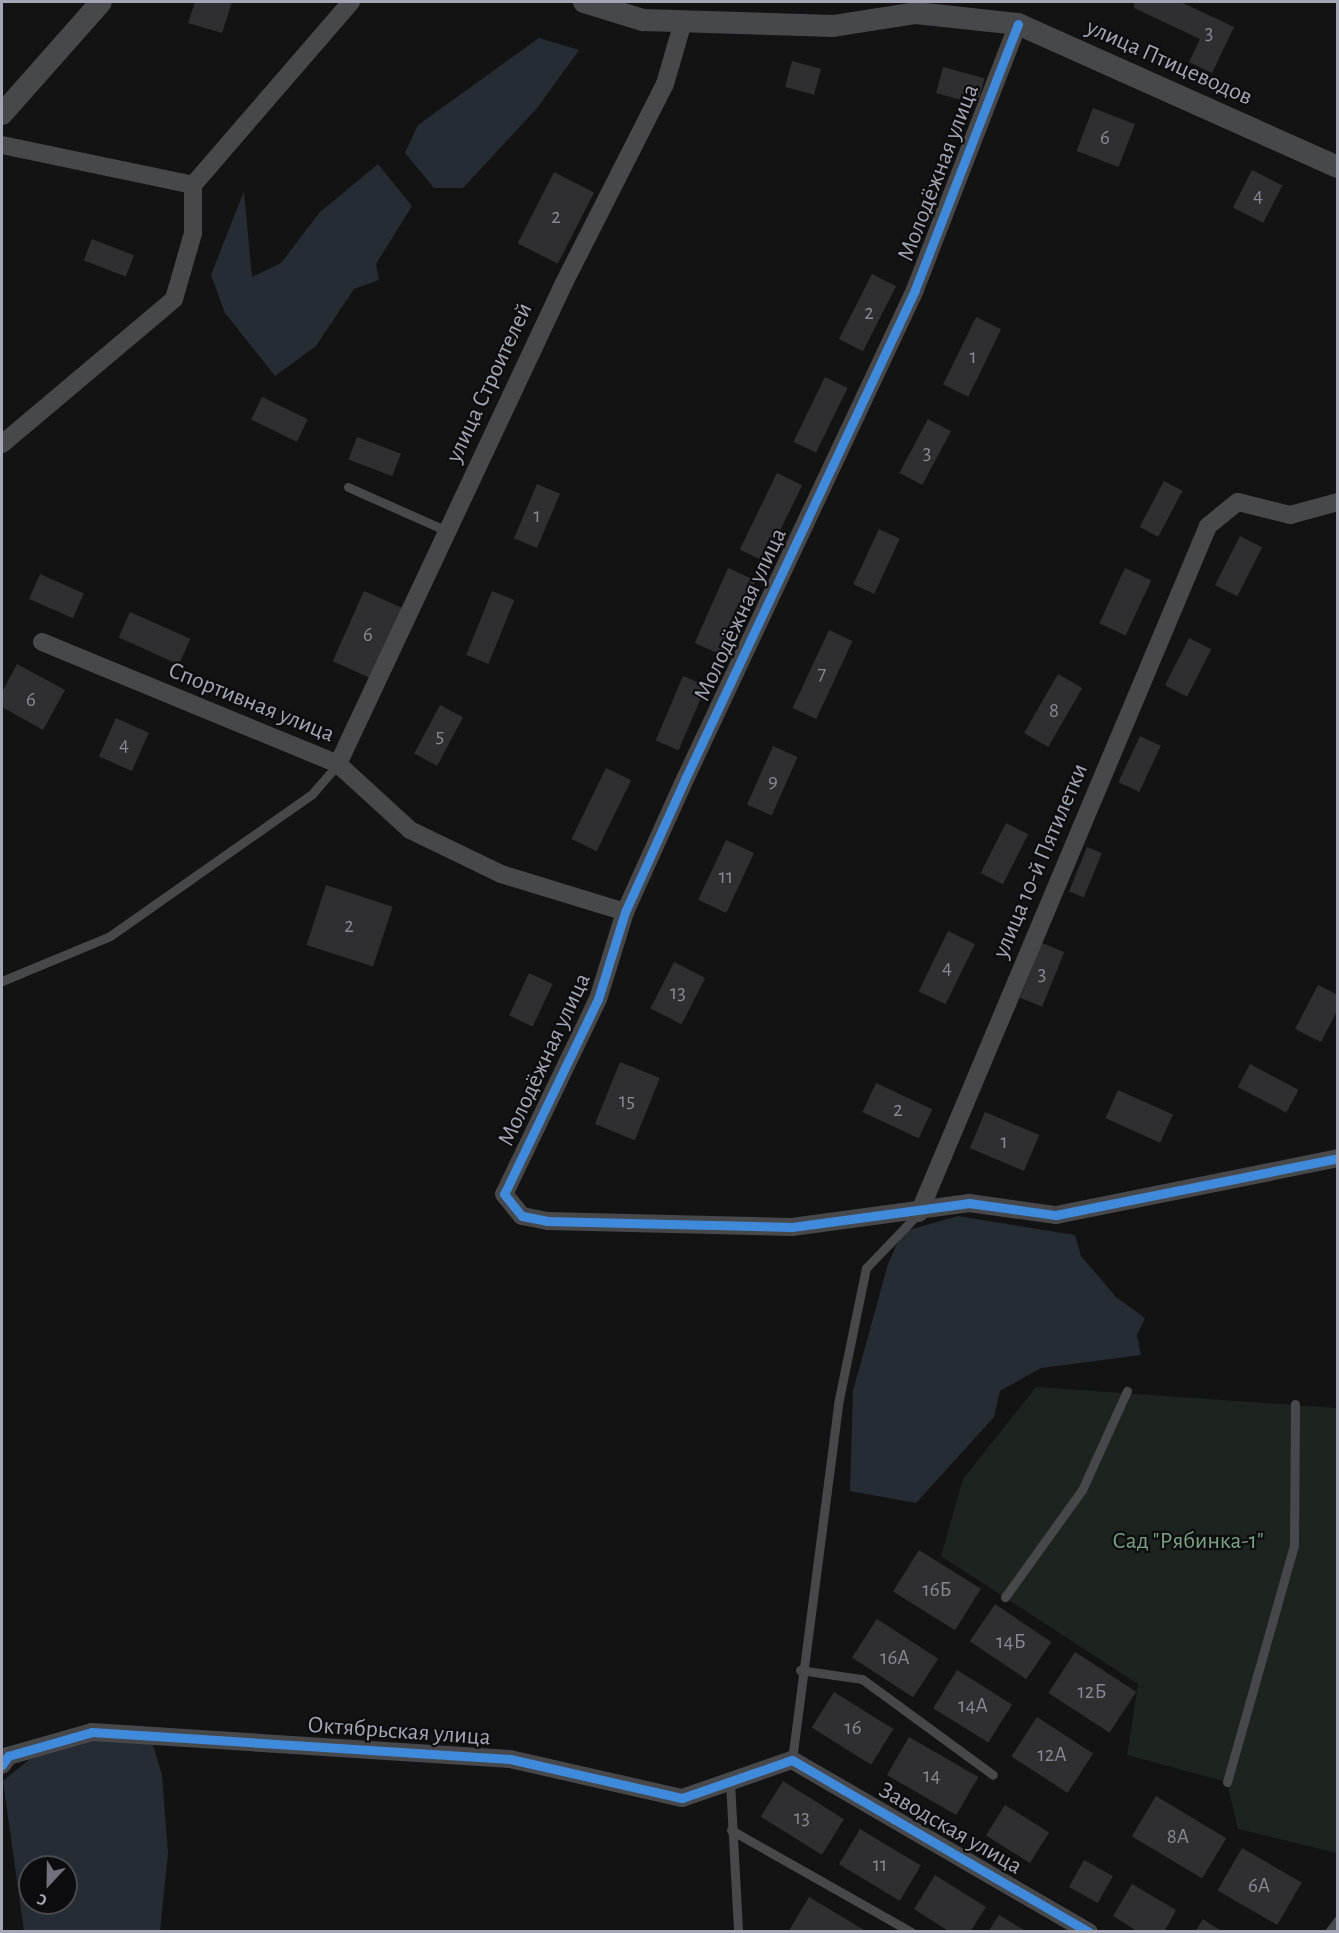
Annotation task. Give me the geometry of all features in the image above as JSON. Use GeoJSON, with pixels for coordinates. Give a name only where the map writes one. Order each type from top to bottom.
{"type":"FeatureCollection","features":[{"type":"Feature","properties":{"kind":"street"},"geometry":{"type":"LineString","coordinates":[[2,114],[100,2]]}},
{"type":"Feature","properties":{"kind":"street"},"geometry":{"type":"LineString","coordinates":[[2,444],[174,299],[193,233],[193,185],[351,2]]}},
{"type":"Feature","properties":{"kind":"street","name":"улица Птицеводов"},"geometry":{"type":"LineString","coordinates":[[584,2],[643,20],[833,26],[916,13],[1018,24],[1338,167]]}},
{"type":"Feature","properties":{"kind":"street","name":"улица Строителей"},"geometry":{"type":"LineString","coordinates":[[338,764],[447,531],[665,84],[683,22]]}},
{"type":"Feature","properties":{"kind":"street","name":"Молодёжная улица"},"geometry":{"type":"LineString","coordinates":[[919,1213],[792,1227],[547,1221],[522,1216],[504,1194],[598,999],[625,912],[915,290],[1018,24]]}},
{"type":"Feature","properties":{"kind":"street"},"geometry":{"type":"LineString","coordinates":[[2,145],[193,185]]}},
{"type":"Feature","properties":{"kind":"street","name":"улица 10-й Пятилетки"},"geometry":{"type":"LineString","coordinates":[[919,1213],[1208,526],[1239,502],[1290,515],[1338,502]]}},
{"type":"Feature","properties":{"kind":"street","name":"Спортивная улица"},"geometry":{"type":"LineString","coordinates":[[42,642],[338,764],[410,830],[501,874],[625,912]]}},
{"type":"Feature","properties":{"kind":"street"},"geometry":{"type":"LineString","coordinates":[[919,1213],[969,1203],[1056,1215],[1338,1158]]}},
{"type":"Feature","properties":{"kind":"street","name":"Октябрьская улица"},"geometry":{"type":"LineString","coordinates":[[2,1765],[8,1756],[92,1732],[510,1759],[682,1798],[792,1760]]}},
{"type":"Feature","properties":{"kind":"street","name":"Заводская улица"},"geometry":{"type":"LineString","coordinates":[[792,1760],[1089,1932]]}},
{"type":"Feature","properties":{"kind":"lane"},"geometry":{"type":"LineString","coordinates":[[348,487],[447,531]]}},
{"type":"Feature","properties":{"kind":"lane"},"geometry":{"type":"LineString","coordinates":[[2,981],[110,936],[312,794],[338,764]]}},
{"type":"Feature","properties":{"kind":"lane"},"geometry":{"type":"LineString","coordinates":[[792,1760],[800,1670],[838,1404],[866,1268],[919,1213]]}},
{"type":"Feature","properties":{"kind":"lane"},"geometry":{"type":"LineString","coordinates":[[1005,1597],[1082,1490],[1126,1391]]}},
{"type":"Feature","properties":{"kind":"lane"},"geometry":{"type":"LineString","coordinates":[[1227,1782],[1294,1546],[1295,1404]]}},
{"type":"Feature","properties":{"kind":"lane"},"geometry":{"type":"LineString","coordinates":[[800,1670],[862,1679],[993,1775]]}},
{"type":"Feature","properties":{"kind":"lane"},"geometry":{"type":"LineString","coordinates":[[730,1782],[731,1830],[739,1931]]}},
{"type":"Feature","properties":{"kind":"lane"},"geometry":{"type":"LineString","coordinates":[[731,1830],[911,1932]]}},
{"type":"Feature","properties":{"kind":"lane"},"geometry":{"type":"LineString","coordinates":[[1329,1932],[1338,1920]]}},
{"type":"Feature","properties":{"kind":"green space","name":"Сад \"Рябинка-1\""},"geometry":{"type":"Polygon","coordinates":[[[1036,1387],[1337,1408],[1337,1853],[1238,1829],[1227,1782],[1127,1755],[1138,1684],[941,1556],[963,1479],[1036,1387]]]}},
{"type":"Feature","properties":{"kind":"shaded area"},"geometry":{"type":"Polygon","coordinates":[[[539,38],[579,50],[538,107],[463,188],[434,188],[405,153],[418,125],[539,38]]]}},
{"type":"Feature","properties":{"kind":"shaded area"},"geometry":{"type":"Polygon","coordinates":[[[378,164],[412,206],[376,264],[379,280],[354,289],[316,346],[275,376],[225,313],[211,275],[244,191],[252,277],[281,263],[320,212],[378,164]]]}},
{"type":"Feature","properties":{"kind":"shaded area"},"geometry":{"type":"Polygon","coordinates":[[[958,1216],[1075,1235],[1081,1256],[1116,1297],[1145,1318],[1137,1335],[1141,1355],[1041,1368],[1000,1391],[994,1417],[916,1503],[850,1491],[853,1391],[888,1264],[902,1232],[958,1216]]]}},
{"type":"Feature","properties":{"kind":"shaded area"},"geometry":{"type":"Polygon","coordinates":[[[92,1732],[153,1745],[162,1775],[168,1853],[160,1931],[24,1931],[22,1915],[78,1915],[78,1855],[18,1855],[18,1888],[3,1781],[36,1754],[92,1732]]]}},
{"type":"Feature","properties":{"kind":"building"},"geometry":{"type":"Polygon","coordinates":[[[195,2],[232,2],[222,33],[188,23],[195,2]]]}},
{"type":"Feature","properties":{"kind":"building"},"geometry":{"type":"Polygon","coordinates":[[[1134,2],[1181,2],[1234,27],[1212,73],[1189,62],[1200,39],[1134,8],[1134,2]]]}},
{"type":"Feature","properties":{"kind":"building"},"geometry":{"type":"Polygon","coordinates":[[[792,61],[821,69],[814,95],[785,87],[792,61]]]}},
{"type":"Feature","properties":{"kind":"building"},"geometry":{"type":"Polygon","coordinates":[[[943,67],[985,78],[978,104],[936,93],[943,67]]]}},
{"type":"Feature","properties":{"kind":"building"},"geometry":{"type":"Polygon","coordinates":[[[1093,108],[1135,124],[1119,167],[1077,151],[1093,108]]]}},
{"type":"Feature","properties":{"kind":"building"},"geometry":{"type":"Polygon","coordinates":[[[1252,170],[1282,185],[1263,223],[1233,207],[1252,170]]]}},
{"type":"Feature","properties":{"kind":"building"},"geometry":{"type":"Polygon","coordinates":[[[554,172],[594,192],[558,264],[518,243],[554,172]]]}},
{"type":"Feature","properties":{"kind":"building"},"geometry":{"type":"Polygon","coordinates":[[[92,239],[134,255],[126,277],[84,260],[92,239]]]}},
{"type":"Feature","properties":{"kind":"building"},"geometry":{"type":"Polygon","coordinates":[[[872,274],[896,286],[863,351],[839,339],[872,274]]]}},
{"type":"Feature","properties":{"kind":"building"},"geometry":{"type":"Polygon","coordinates":[[[976,317],[1001,329],[968,397],[943,384],[976,317]]]}},
{"type":"Feature","properties":{"kind":"building"},"geometry":{"type":"Polygon","coordinates":[[[825,377],[847,388],[816,453],[793,442],[825,377]]]}},
{"type":"Feature","properties":{"kind":"building"},"geometry":{"type":"Polygon","coordinates":[[[262,397],[308,419],[297,442],[251,419],[262,397]]]}},
{"type":"Feature","properties":{"kind":"building"},"geometry":{"type":"Polygon","coordinates":[[[928,419],[951,431],[922,485],[899,473],[928,419]]]}},
{"type":"Feature","properties":{"kind":"building"},"geometry":{"type":"Polygon","coordinates":[[[357,437],[401,454],[392,476],[348,459],[357,437]]]}},
{"type":"Feature","properties":{"kind":"building"},"geometry":{"type":"Polygon","coordinates":[[[777,473],[802,485],[765,562],[740,549],[777,473]]]}},
{"type":"Feature","properties":{"kind":"building"},"geometry":{"type":"Polygon","coordinates":[[[1164,481],[1183,491],[1158,537],[1140,527],[1164,481]]]}},
{"type":"Feature","properties":{"kind":"building"},"geometry":{"type":"Polygon","coordinates":[[[537,484],[560,494],[537,548],[514,538],[537,484]]]}},
{"type":"Feature","properties":{"kind":"building"},"geometry":{"type":"Polygon","coordinates":[[[879,529],[900,539],[874,594],[853,584],[879,529]]]}},
{"type":"Feature","properties":{"kind":"building"},"geometry":{"type":"Polygon","coordinates":[[[1240,536],[1262,547],[1237,596],[1215,585],[1240,536]]]}},
{"type":"Feature","properties":{"kind":"building"},"geometry":{"type":"Polygon","coordinates":[[[728,568],[755,580],[722,655],[695,643],[728,568]]]}},
{"type":"Feature","properties":{"kind":"building"},"geometry":{"type":"Polygon","coordinates":[[[1125,568],[1151,580],[1126,636],[1099,623],[1125,568]]]}},
{"type":"Feature","properties":{"kind":"building"},"geometry":{"type":"Polygon","coordinates":[[[40,574],[84,594],[73,618],[29,599],[40,574]]]}},
{"type":"Feature","properties":{"kind":"building"},"geometry":{"type":"Polygon","coordinates":[[[364,591],[402,608],[371,678],[333,661],[364,591]]]}},
{"type":"Feature","properties":{"kind":"building"},"geometry":{"type":"Polygon","coordinates":[[[492,591],[514,600],[488,664],[466,655],[492,591]]]}},
{"type":"Feature","properties":{"kind":"building"},"geometry":{"type":"Polygon","coordinates":[[[130,612],[190,639],[179,664],[119,638],[130,612]]]}},
{"type":"Feature","properties":{"kind":"building"},"geometry":{"type":"Polygon","coordinates":[[[829,630],[853,641],[816,719],[793,708],[829,630]]]}},
{"type":"Feature","properties":{"kind":"building"},"geometry":{"type":"Polygon","coordinates":[[[1189,638],[1211,649],[1187,697],[1165,685],[1189,638]]]}},
{"type":"Feature","properties":{"kind":"building"},"geometry":{"type":"Polygon","coordinates":[[[17,664],[65,690],[43,730],[2,707],[2,692],[17,664]]]}},
{"type":"Feature","properties":{"kind":"building"},"geometry":{"type":"Polygon","coordinates":[[[1058,674],[1082,688],[1048,747],[1024,733],[1058,674]]]}},
{"type":"Feature","properties":{"kind":"building"},"geometry":{"type":"Polygon","coordinates":[[[683,676],[706,686],[679,750],[656,740],[683,676]]]}},
{"type":"Feature","properties":{"kind":"building"},"geometry":{"type":"Polygon","coordinates":[[[440,705],[463,717],[437,766],[414,754],[440,705]]]}},
{"type":"Feature","properties":{"kind":"building"},"geometry":{"type":"Polygon","coordinates":[[[116,718],[149,733],[132,771],[99,756],[116,718]]]}},
{"type":"Feature","properties":{"kind":"building"},"geometry":{"type":"Polygon","coordinates":[[[1140,736],[1161,746],[1139,792],[1118,782],[1140,736]]]}},
{"type":"Feature","properties":{"kind":"building"},"geometry":{"type":"Polygon","coordinates":[[[773,746],[798,757],[772,815],[747,804],[773,746]]]}},
{"type":"Feature","properties":{"kind":"building"},"geometry":{"type":"Polygon","coordinates":[[[606,768],[631,780],[597,851],[571,839],[606,768]]]}},
{"type":"Feature","properties":{"kind":"building"},"geometry":{"type":"Polygon","coordinates":[[[1006,823],[1028,834],[1003,884],[981,873],[1006,823]]]}},
{"type":"Feature","properties":{"kind":"building"},"geometry":{"type":"Polygon","coordinates":[[[726,840],[754,853],[726,913],[698,900],[726,840]]]}},
{"type":"Feature","properties":{"kind":"building"},"geometry":{"type":"Polygon","coordinates":[[[1087,847],[1102,853],[1084,897],[1069,892],[1087,847]]]}},
{"type":"Feature","properties":{"kind":"building"},"geometry":{"type":"Polygon","coordinates":[[[326,885],[393,907],[373,967],[307,945],[326,885]]]}},
{"type":"Feature","properties":{"kind":"building"},"geometry":{"type":"Polygon","coordinates":[[[948,931],[975,944],[946,1004],[919,991],[948,931]]]}},
{"type":"Feature","properties":{"kind":"building"},"geometry":{"type":"Polygon","coordinates":[[[1042,943],[1064,952],[1042,1007],[1020,998],[1042,943]]]}},
{"type":"Feature","properties":{"kind":"building"},"geometry":{"type":"Polygon","coordinates":[[[674,962],[705,978],[682,1024],[650,1008],[674,962]]]}},
{"type":"Feature","properties":{"kind":"building"},"geometry":{"type":"Polygon","coordinates":[[[529,973],[553,984],[533,1027],[509,1016],[529,973]]]}},
{"type":"Feature","properties":{"kind":"building"},"geometry":{"type":"Polygon","coordinates":[[[1318,985],[1338,995],[1338,1009],[1321,1042],[1295,1029],[1318,985]]]}},
{"type":"Feature","properties":{"kind":"building"},"geometry":{"type":"Polygon","coordinates":[[[620,1062],[660,1078],[635,1140],[595,1124],[620,1062]]]}},
{"type":"Feature","properties":{"kind":"building"},"geometry":{"type":"Polygon","coordinates":[[[1250,1064],[1299,1090],[1286,1113],[1238,1087],[1250,1064]]]}},
{"type":"Feature","properties":{"kind":"building"},"geometry":{"type":"Polygon","coordinates":[[[876,1083],[932,1109],[919,1138],[862,1112],[876,1083]]]}},
{"type":"Feature","properties":{"kind":"building"},"geometry":{"type":"Polygon","coordinates":[[[1118,1090],[1173,1114],[1160,1143],[1105,1118],[1118,1090]]]}},
{"type":"Feature","properties":{"kind":"building"},"geometry":{"type":"Polygon","coordinates":[[[985,1112],[1039,1135],[1024,1171],[970,1148],[985,1112]]]}},
{"type":"Feature","properties":{"kind":"building"},"geometry":{"type":"Polygon","coordinates":[[[919,1550],[981,1589],[955,1630],[893,1592],[919,1550]]]}},
{"type":"Feature","properties":{"kind":"building"},"geometry":{"type":"Polygon","coordinates":[[[995,1604],[1051,1642],[1026,1679],[970,1641],[995,1604]]]}},
{"type":"Feature","properties":{"kind":"building"},"geometry":{"type":"Polygon","coordinates":[[[877,1619],[938,1659],[913,1697],[852,1658],[877,1619]]]}},
{"type":"Feature","properties":{"kind":"building"},"geometry":{"type":"Polygon","coordinates":[[[1075,1652],[1136,1692],[1110,1733],[1048,1693],[1075,1652]]]}},
{"type":"Feature","properties":{"kind":"building"},"geometry":{"type":"Polygon","coordinates":[[[957,1670],[1012,1704],[988,1743],[933,1708],[957,1670]]]}},
{"type":"Feature","properties":{"kind":"building"},"geometry":{"type":"Polygon","coordinates":[[[834,1692],[893,1729],[871,1765],[812,1728],[834,1692]]]}},
{"type":"Feature","properties":{"kind":"building"},"geometry":{"type":"Polygon","coordinates":[[[1037,1717],[1093,1753],[1068,1793],[1011,1756],[1037,1717]]]}},
{"type":"Feature","properties":{"kind":"building"},"geometry":{"type":"Polygon","coordinates":[[[909,1737],[978,1777],[956,1815],[887,1775],[909,1737]]]}},
{"type":"Feature","properties":{"kind":"building"},"geometry":{"type":"Polygon","coordinates":[[[783,1781],[844,1819],[822,1855],[761,1817],[783,1781]]]}},
{"type":"Feature","properties":{"kind":"building"},"geometry":{"type":"Polygon","coordinates":[[[1156,1796],[1226,1838],[1202,1879],[1132,1836],[1156,1796]]]}},
{"type":"Feature","properties":{"kind":"building"},"geometry":{"type":"Polygon","coordinates":[[[1005,1805],[1049,1833],[1030,1863],[986,1836],[1005,1805]]]}},
{"type":"Feature","properties":{"kind":"building"},"geometry":{"type":"Polygon","coordinates":[[[860,1829],[921,1866],[900,1901],[839,1864],[860,1829]]]}},
{"type":"Feature","properties":{"kind":"building"},"geometry":{"type":"Polygon","coordinates":[[[1242,1848],[1302,1882],[1277,1925],[1218,1890],[1242,1848]]]}},
{"type":"Feature","properties":{"kind":"building"},"geometry":{"type":"Polygon","coordinates":[[[1084,1860],[1113,1876],[1098,1903],[1069,1887],[1084,1860]]]}},
{"type":"Feature","properties":{"kind":"building"},"geometry":{"type":"Polygon","coordinates":[[[935,1875],[986,1907],[970,1932],[950,1932],[914,1909],[935,1875]]]}},
{"type":"Feature","properties":{"kind":"building"},"geometry":{"type":"Polygon","coordinates":[[[1132,1884],[1176,1910],[1164,1932],[1138,1932],[1113,1916],[1132,1884]]]}},
{"type":"Feature","properties":{"kind":"building"},"geometry":{"type":"Polygon","coordinates":[[[809,1897],[864,1930],[863,1932],[788,1932],[809,1897]]]}},
{"type":"Feature","properties":{"kind":"building"},"geometry":{"type":"Polygon","coordinates":[[[999,1915],[1027,1932],[988,1932],[999,1915]]]}},
{"type":"Feature","properties":{"kind":"building"},"geometry":{"type":"Polygon","coordinates":[[[1203,1919],[1223,1932],[1195,1932],[1203,1919]]]}},
{"type":"Feature","properties":{"kind":"cycle path"},"geometry":{"type":"LineString","coordinates":[[1018,24],[915,290],[686,777],[625,912],[598,999],[504,1194],[522,1216],[547,1221],[792,1227],[969,1203],[1056,1215],[1338,1158]]}},
{"type":"Feature","properties":{"kind":"cycle path"},"geometry":{"type":"LineString","coordinates":[[2,1765],[8,1756],[92,1732],[510,1759],[682,1798],[792,1760],[1089,1932]]}}]}
